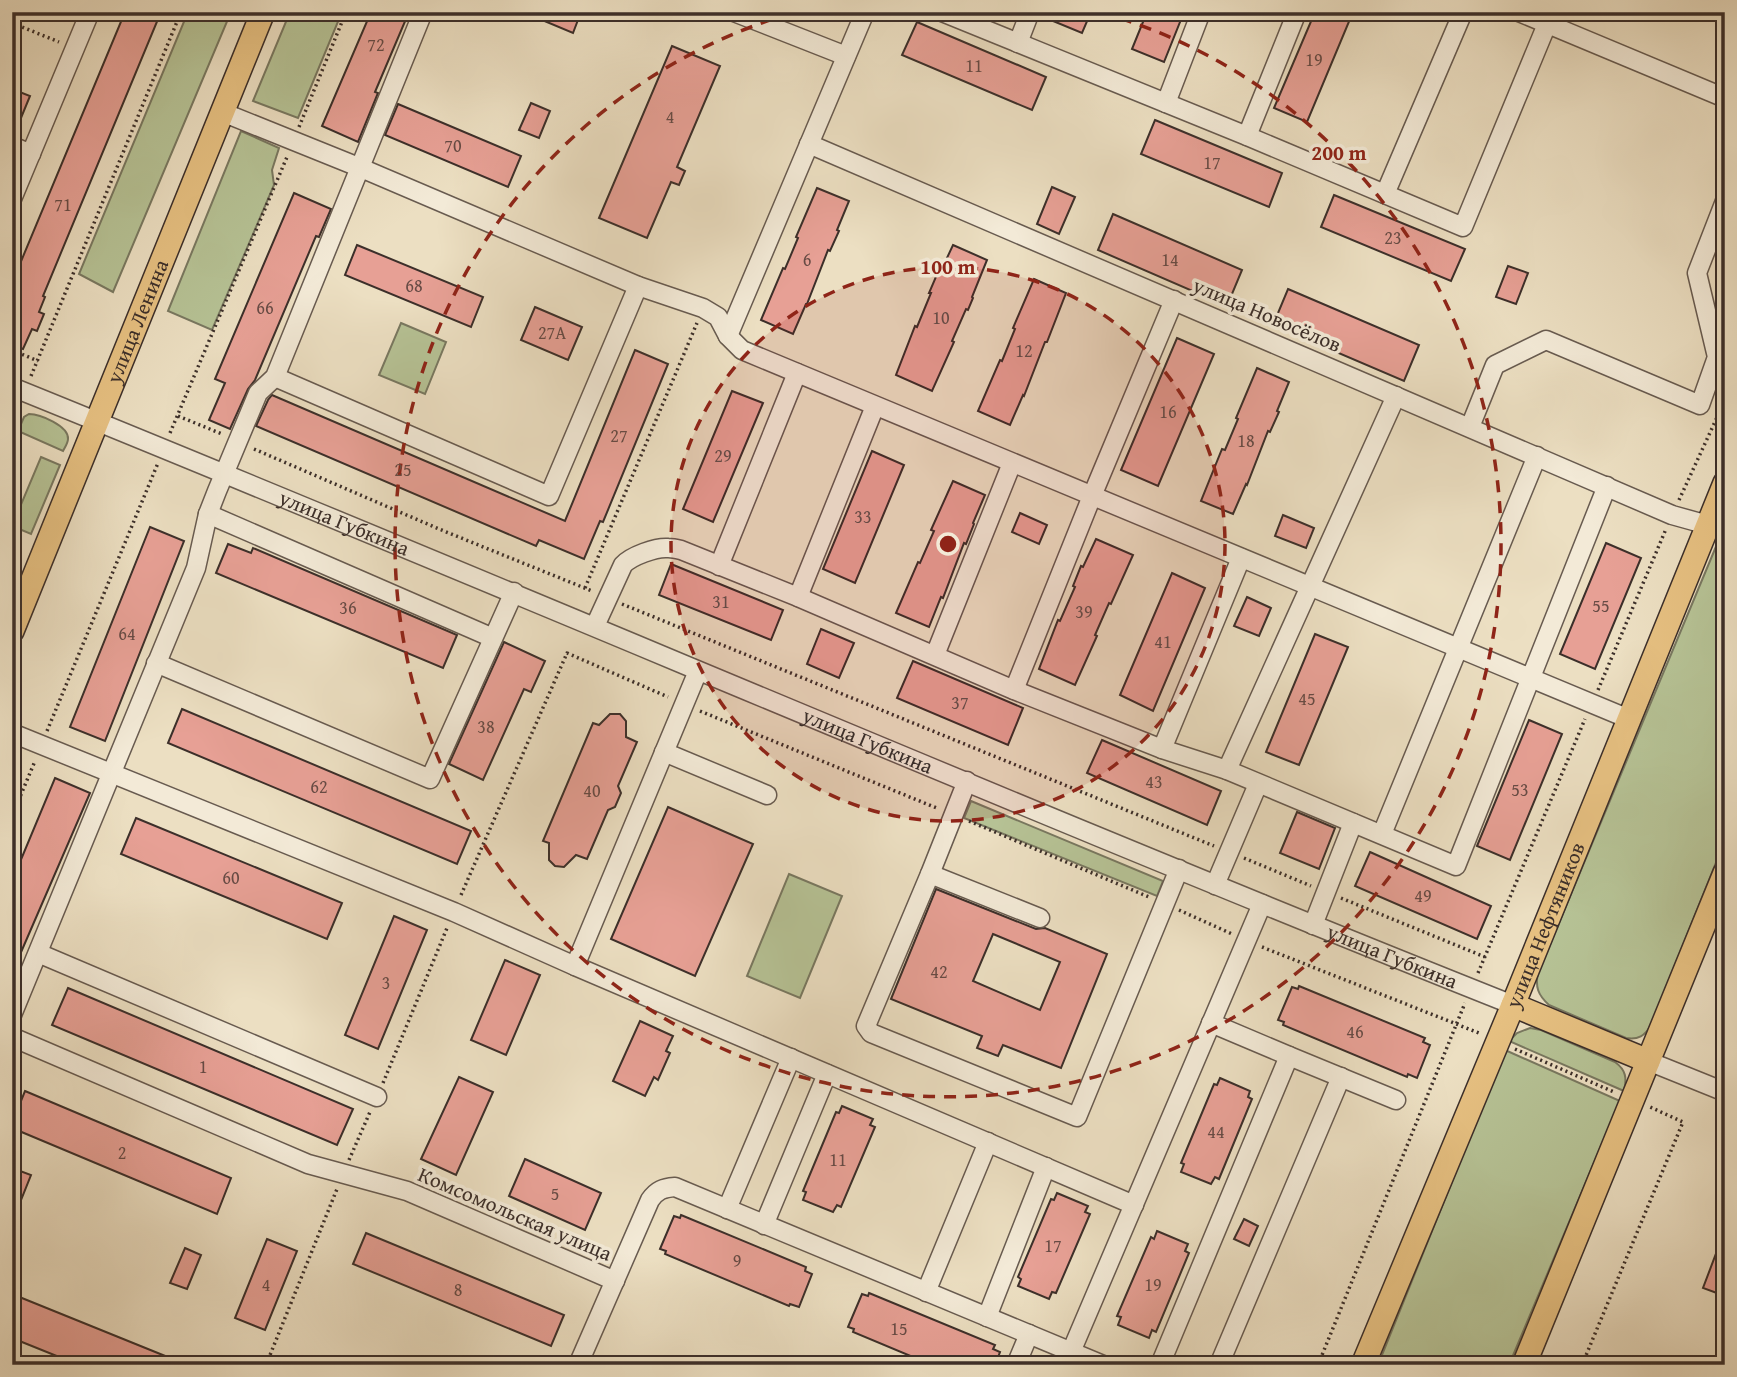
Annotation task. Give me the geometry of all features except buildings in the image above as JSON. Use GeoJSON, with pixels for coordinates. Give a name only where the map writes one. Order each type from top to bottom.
{"type":"FeatureCollection","features":[{"type":"Feature","properties":{"kind":"main road","name":"улица Ленина"},"geometry":{"type":"LineString","coordinates":[[12,631],[262,12]]}},
{"type":"Feature","properties":{"kind":"main road","name":"улица Нефтяников"},"geometry":{"type":"LineString","coordinates":[[1363,1365],[1725,483]]}},
{"type":"Feature","properties":{"kind":"main road"},"geometry":{"type":"LineString","coordinates":[[1524,1365],[1725,873]]}},
{"type":"Feature","properties":{"kind":"main road","name":"улица Губкина"},"geometry":{"type":"LineString","coordinates":[[1513,1005],[1648,1061]]}},
{"type":"Feature","properties":{"kind":"street"},"geometry":{"type":"LineString","coordinates":[[12,199],[90,12]]}},
{"type":"Feature","properties":{"kind":"street"},"geometry":{"type":"LineString","coordinates":[[12,1016],[195,568],[208,514],[224,474],[258,393],[275,377],[424,12]]}},
{"type":"Feature","properties":{"kind":"street"},"geometry":{"type":"LineString","coordinates":[[734,12],[846,57]]}},
{"type":"Feature","properties":{"kind":"street"},"geometry":{"type":"LineString","coordinates":[[728,336],[865,12]]}},
{"type":"Feature","properties":{"kind":"street"},"geometry":{"type":"LineString","coordinates":[[1018,43],[1030,12]]}},
{"type":"Feature","properties":{"kind":"street"},"geometry":{"type":"LineString","coordinates":[[1166,103],[1201,12]]}},
{"type":"Feature","properties":{"kind":"street"},"geometry":{"type":"LineString","coordinates":[[1247,136],[1297,12]]}},
{"type":"Feature","properties":{"kind":"street"},"geometry":{"type":"LineString","coordinates":[[1385,194],[1463,12]]}},
{"type":"Feature","properties":{"kind":"street"},"geometry":{"type":"LineString","coordinates":[[1519,12],[1550,18],[1725,98]]}},
{"type":"Feature","properties":{"kind":"street"},"geometry":{"type":"LineString","coordinates":[[950,14],[1463,227],[1550,18]]}},
{"type":"Feature","properties":{"kind":"street"},"geometry":{"type":"LineString","coordinates":[[222,112],[638,286],[703,308],[718,317],[728,336],[742,350],[1629,719]]}},
{"type":"Feature","properties":{"kind":"street","name":"улица Новосёлов"},"geometry":{"type":"LineString","coordinates":[[809,144],[1672,515],[1708,525]]}},
{"type":"Feature","properties":{"kind":"street"},"geometry":{"type":"LineString","coordinates":[[12,146],[31,154]]}},
{"type":"Feature","properties":{"kind":"street"},"geometry":{"type":"LineString","coordinates":[[1470,428],[1495,365],[1546,340],[1700,405],[1717,357],[1697,273],[1725,201]]}},
{"type":"Feature","properties":{"kind":"street"},"geometry":{"type":"LineString","coordinates":[[275,377],[549,496],[638,286]]}},
{"type":"Feature","properties":{"kind":"street"},"geometry":{"type":"LineString","coordinates":[[1014,690],[1174,300]]}},
{"type":"Feature","properties":{"kind":"street"},"geometry":{"type":"LineString","coordinates":[[719,566],[797,373]]}},
{"type":"Feature","properties":{"kind":"street","name":"улица Губкина"},"geometry":{"type":"LineString","coordinates":[[19,389],[1179,870],[1513,1005]]}},
{"type":"Feature","properties":{"kind":"street"},"geometry":{"type":"LineString","coordinates":[[1227,771],[1396,396]]}},
{"type":"Feature","properties":{"kind":"street"},"geometry":{"type":"LineString","coordinates":[[798,597],[875,405]]}},
{"type":"Feature","properties":{"kind":"street"},"geometry":{"type":"LineString","coordinates":[[1382,834],[1538,456]]}},
{"type":"Feature","properties":{"kind":"street"},"geometry":{"type":"LineString","coordinates":[[935,655],[1012,463]]}},
{"type":"Feature","properties":{"kind":"street"},"geometry":{"type":"LineString","coordinates":[[595,626],[623,565],[633,556],[667,547],[681,550],[1014,690],[1162,749],[1227,771],[1456,866],[1607,486]]}},
{"type":"Feature","properties":{"kind":"street"},"geometry":{"type":"LineString","coordinates":[[208,514],[493,638]]}},
{"type":"Feature","properties":{"kind":"street"},"geometry":{"type":"LineString","coordinates":[[1162,749],[1241,558]]}},
{"type":"Feature","properties":{"kind":"street"},"geometry":{"type":"LineString","coordinates":[[156,663],[430,779],[514,592]]}},
{"type":"Feature","properties":{"kind":"street"},"geometry":{"type":"LineString","coordinates":[[575,966],[698,671]]}},
{"type":"Feature","properties":{"kind":"street"},"geometry":{"type":"LineString","coordinates":[[12,733],[454,912],[1134,1205]]}},
{"type":"Feature","properties":{"kind":"street"},"geometry":{"type":"LineString","coordinates":[[664,752],[767,795]]}},
{"type":"Feature","properties":{"kind":"street"},"geometry":{"type":"LineString","coordinates":[[967,781],[866,1026],[871,1033],[1077,1116],[1179,870]]}},
{"type":"Feature","properties":{"kind":"street"},"geometry":{"type":"LineString","coordinates":[[1215,884],[1258,784]]}},
{"type":"Feature","properties":{"kind":"street"},"geometry":{"type":"LineString","coordinates":[[1313,925],[1353,823]]}},
{"type":"Feature","properties":{"kind":"street"},"geometry":{"type":"LineString","coordinates":[[930,874],[1040,918]]}},
{"type":"Feature","properties":{"kind":"street"},"geometry":{"type":"LineString","coordinates":[[1071,1352],[1262,904]]}},
{"type":"Feature","properties":{"kind":"street"},"geometry":{"type":"LineString","coordinates":[[38,953],[377,1097]]}},
{"type":"Feature","properties":{"kind":"street"},"geometry":{"type":"LineString","coordinates":[[1211,1023],[1396,1100]]}},
{"type":"Feature","properties":{"kind":"street","name":"Комсомольская улица"},"geometry":{"type":"LineString","coordinates":[[12,1037],[308,1164],[407,1191],[615,1281],[650,1200],[656,1192],[676,1187],[1103,1365]]}},
{"type":"Feature","properties":{"kind":"street"},"geometry":{"type":"LineString","coordinates":[[1160,1365],[1289,1056]]}},
{"type":"Feature","properties":{"kind":"street"},"geometry":{"type":"LineString","coordinates":[[727,1209],[791,1058]]}},
{"type":"Feature","properties":{"kind":"street","name":"улица Губкина"},"geometry":{"type":"LineString","coordinates":[[1648,1061],[1725,1092]]}},
{"type":"Feature","properties":{"kind":"street"},"geometry":{"type":"LineString","coordinates":[[764,1225],[827,1074]]}},
{"type":"Feature","properties":{"kind":"street"},"geometry":{"type":"LineString","coordinates":[[1219,1365],[1341,1077]]}},
{"type":"Feature","properties":{"kind":"street"},"geometry":{"type":"LineString","coordinates":[[926,1292],[988,1142]]}},
{"type":"Feature","properties":{"kind":"street"},"geometry":{"type":"LineString","coordinates":[[987,1317],[1046,1167]]}},
{"type":"Feature","properties":{"kind":"street"},"geometry":{"type":"LineString","coordinates":[[578,1365],[615,1281]]}},
{"type":"Feature","properties":{"kind":"street"},"geometry":{"type":"LineString","coordinates":[[1016,1365],[1029,1335]]}},
{"type":"Feature","properties":{"kind":"path"},"geometry":{"type":"LineString","coordinates":[[12,420],[19,389],[38,361],[181,12]]}},
{"type":"Feature","properties":{"kind":"path"},"geometry":{"type":"LineString","coordinates":[[12,816],[346,12]]}},
{"type":"Feature","properties":{"kind":"path"},"geometry":{"type":"LineString","coordinates":[[12,23],[76,49]]}},
{"type":"Feature","properties":{"kind":"path"},"geometry":{"type":"LineString","coordinates":[[585,588],[703,308]]}},
{"type":"Feature","properties":{"kind":"path"},"geometry":{"type":"LineString","coordinates":[[12,350],[38,361]]}},
{"type":"Feature","properties":{"kind":"path"},"geometry":{"type":"LineString","coordinates":[[1318,1365],[1471,989],[1672,515],[1725,400]]}},
{"type":"Feature","properties":{"kind":"path"},"geometry":{"type":"LineString","coordinates":[[178,416],[607,598],[1485,957]]}},
{"type":"Feature","properties":{"kind":"path"},"geometry":{"type":"LineString","coordinates":[[266,1365],[343,1174],[567,653],[1165,903],[1246,940],[1457,1023]]}},
{"type":"Feature","properties":{"kind":"green space"},"geometry":{"type":"Polygon","coordinates":[[[188,12],[231,12],[113,292],[79,274],[188,12]]]}},
{"type":"Feature","properties":{"kind":"green space"},"geometry":{"type":"Polygon","coordinates":[[[290,12],[342,12],[298,118],[253,101],[290,12]]]}},
{"type":"Feature","properties":{"kind":"green space"},"geometry":{"type":"Polygon","coordinates":[[[241,131],[279,148],[272,170],[274,185],[212,330],[168,311],[241,131]]]}},
{"type":"Feature","properties":{"kind":"green space"},"geometry":{"type":"Polygon","coordinates":[[[401,323],[446,342],[425,394],[379,375],[401,323]]]}},
{"type":"Feature","properties":{"kind":"green space"},"geometry":{"type":"Polygon","coordinates":[[[29,414],[46,418],[64,430],[68,439],[63,451],[18,431],[24,417],[29,414]]]}},
{"type":"Feature","properties":{"kind":"green space"},"geometry":{"type":"Polygon","coordinates":[[[41,457],[60,465],[31,534],[12,526],[41,457]]]}},
{"type":"Feature","properties":{"kind":"green space"},"geometry":{"type":"Polygon","coordinates":[[[1725,525],[1725,840],[1651,1025],[1641,1036],[1626,1038],[1549,1005],[1538,990],[1538,973],[1725,525]]]}},
{"type":"Feature","properties":{"kind":"green space"},"geometry":{"type":"Polygon","coordinates":[[[971,801],[1163,881],[1157,896],[964,818],[971,801]]]}},
{"type":"Feature","properties":{"kind":"green space"},"geometry":{"type":"Polygon","coordinates":[[[789,874],[842,896],[800,998],[747,976],[789,874]]]}},
{"type":"Feature","properties":{"kind":"green space"},"geometry":{"type":"Polygon","coordinates":[[[1530,1028],[1541,1030],[1615,1062],[1625,1075],[1624,1091],[1509,1041],[1517,1033],[1530,1028]]]}},
{"type":"Feature","properties":{"kind":"green space"},"geometry":{"type":"Polygon","coordinates":[[[1505,1050],[1620,1101],[1509,1365],[1378,1365],[1505,1050]]]}}]}
